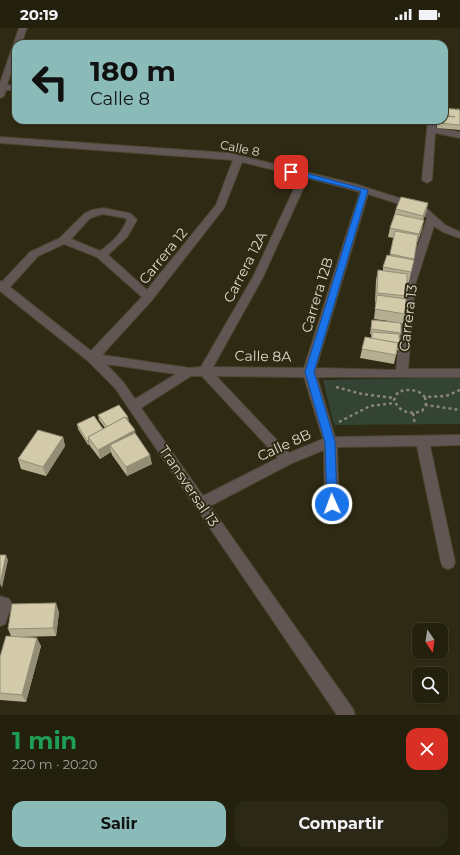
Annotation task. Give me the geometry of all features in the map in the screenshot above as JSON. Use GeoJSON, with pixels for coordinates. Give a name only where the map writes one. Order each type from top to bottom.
{"type":"FeatureCollection","features":[{"type":"Feature","properties":{"kind":"street"},"geometry":{"type":"LineString","coordinates":[[18,40],[23,28]]}},
{"type":"Feature","properties":{"kind":"street"},"geometry":{"type":"LineString","coordinates":[[0,96],[12,59]]}},
{"type":"Feature","properties":{"kind":"street"},"geometry":{"type":"LineString","coordinates":[[4,87],[12,88]]}},
{"type":"Feature","properties":{"kind":"street"},"geometry":{"type":"LineString","coordinates":[[427,180],[432,124]]}},
{"type":"Feature","properties":{"kind":"street"},"geometry":{"type":"LineString","coordinates":[[432,130],[460,135]]}},
{"type":"Feature","properties":{"kind":"street","name":"Calle 8"},"geometry":{"type":"LineString","coordinates":[[0,140],[229,156],[365,190],[421,208],[430,213],[440,227],[449,232],[460,235]]}},
{"type":"Feature","properties":{"kind":"street","name":"Carrera 12"},"geometry":{"type":"LineString","coordinates":[[92,358],[148,297],[221,206],[238,159]]}},
{"type":"Feature","properties":{"kind":"street","name":"Carrera 12A"},"geometry":{"type":"LineString","coordinates":[[205,371],[258,277],[305,175]]}},
{"type":"Feature","properties":{"kind":"street","name":"Carrera 12B"},"geometry":{"type":"LineString","coordinates":[[309,372],[365,190]]}},
{"type":"Feature","properties":{"kind":"street"},"geometry":{"type":"LineString","coordinates":[[2,286],[34,254],[64,240],[87,216],[95,212],[103,211],[128,216],[132,220],[130,225],[110,250],[101,255]]}},
{"type":"Feature","properties":{"kind":"street","name":"Carrera 13"},"geometry":{"type":"LineString","coordinates":[[402,374],[410,285],[432,217]]}},
{"type":"Feature","properties":{"kind":"street"},"geometry":{"type":"LineString","coordinates":[[64,240],[101,255],[148,297]]}},
{"type":"Feature","properties":{"kind":"street","name":"Transversal 13"},"geometry":{"type":"LineString","coordinates":[[2,286],[92,358],[119,384],[348,715]]}},
{"type":"Feature","properties":{"kind":"street","name":"Calle 8A"},"geometry":{"type":"LineString","coordinates":[[92,358],[189,372],[402,374],[460,373]]}},
{"type":"Feature","properties":{"kind":"street"},"geometry":{"type":"LineString","coordinates":[[205,371],[287,459]]}},
{"type":"Feature","properties":{"kind":"street"},"geometry":{"type":"LineString","coordinates":[[134,406],[189,372]]}},
{"type":"Feature","properties":{"kind":"street"},"geometry":{"type":"LineString","coordinates":[[309,372],[330,442],[332,504]]}},
{"type":"Feature","properties":{"kind":"street"},"geometry":{"type":"LineString","coordinates":[[422,440],[448,562]]}},
{"type":"Feature","properties":{"kind":"street","name":"Calle 8B"},"geometry":{"type":"LineString","coordinates":[[201,504],[287,459],[330,442],[460,440]]}},
{"type":"Feature","properties":{"kind":"street"},"geometry":{"type":"LineString","coordinates":[[0,603],[4,604],[0,619]]}},
{"type":"Feature","properties":{"kind":"path"},"geometry":{"type":"LineString","coordinates":[[449,109],[460,109]]}},
{"type":"Feature","properties":{"kind":"path"},"geometry":{"type":"LineString","coordinates":[[335,386],[340,389],[362,394],[394,398]]}},
{"type":"Feature","properties":{"kind":"path"},"geometry":{"type":"LineString","coordinates":[[425,397],[426,405],[422,411],[413,413],[403,411],[394,403],[394,398],[398,392],[406,389],[416,391],[425,397],[446,396],[460,390]]}},
{"type":"Feature","properties":{"kind":"path"},"geometry":{"type":"LineString","coordinates":[[334,426],[370,406],[394,403]]}},
{"type":"Feature","properties":{"kind":"path"},"geometry":{"type":"LineString","coordinates":[[426,405],[460,410]]}},
{"type":"Feature","properties":{"kind":"path"},"geometry":{"type":"LineString","coordinates":[[413,413],[415,425]]}},
{"type":"Feature","properties":{"kind":"green space"},"geometry":{"type":"Polygon","coordinates":[[[460,377],[460,424],[334,425],[323,380],[460,377]]]}},
{"type":"Feature","properties":{"kind":"building"},"geometry":{"type":"Polygon","coordinates":[[[448,108],[460,110],[460,125],[448,124],[448,116],[455,117],[448,116],[448,108]]]}},
{"type":"Feature","properties":{"kind":"building"},"geometry":{"type":"Polygon","coordinates":[[[401,197],[428,203],[423,216],[396,209],[401,197]]]}},
{"type":"Feature","properties":{"kind":"building"},"geometry":{"type":"Polygon","coordinates":[[[395,214],[424,220],[419,234],[390,228],[395,214]]]}},
{"type":"Feature","properties":{"kind":"building"},"geometry":{"type":"Polygon","coordinates":[[[395,231],[418,235],[414,259],[390,254],[395,231]]]}},
{"type":"Feature","properties":{"kind":"building"},"geometry":{"type":"Polygon","coordinates":[[[387,255],[414,260],[411,272],[383,267],[387,255]]]}},
{"type":"Feature","properties":{"kind":"building"},"geometry":{"type":"Polygon","coordinates":[[[378,270],[407,274],[407,296],[377,293],[378,270]]]}},
{"type":"Feature","properties":{"kind":"building"},"geometry":{"type":"Polygon","coordinates":[[[377,295],[406,299],[405,314],[375,309],[377,295]]]}},
{"type":"Feature","properties":{"kind":"building"},"geometry":{"type":"Polygon","coordinates":[[[372,320],[401,323],[401,333],[371,329],[372,320]]]}},
{"type":"Feature","properties":{"kind":"building"},"geometry":{"type":"Polygon","coordinates":[[[372,332],[399,334],[400,345],[397,345],[398,343],[372,339],[372,332]]]}},
{"type":"Feature","properties":{"kind":"building"},"geometry":{"type":"Polygon","coordinates":[[[365,337],[398,343],[396,355],[362,349],[365,337]]]}},
{"type":"Feature","properties":{"kind":"building"},"geometry":{"type":"Polygon","coordinates":[[[119,405],[128,417],[125,417],[107,427],[98,415],[119,405]]]}},
{"type":"Feature","properties":{"kind":"building"},"geometry":{"type":"Polygon","coordinates":[[[94,416],[103,429],[88,437],[89,440],[87,441],[77,424],[94,416]]]}},
{"type":"Feature","properties":{"kind":"building"},"geometry":{"type":"Polygon","coordinates":[[[125,417],[135,430],[98,450],[88,437],[125,417]]]}},
{"type":"Feature","properties":{"kind":"building"},"geometry":{"type":"Polygon","coordinates":[[[38,430],[63,437],[43,467],[18,459],[38,430]]]}},
{"type":"Feature","properties":{"kind":"building"},"geometry":{"type":"Polygon","coordinates":[[[135,433],[150,455],[126,467],[110,445],[135,433]]]}},
{"type":"Feature","properties":{"kind":"building"},"geometry":{"type":"Polygon","coordinates":[[[0,555],[6,555],[0,584],[0,555]]]}},
{"type":"Feature","properties":{"kind":"building"},"geometry":{"type":"Polygon","coordinates":[[[56,603],[53,628],[8,629],[12,604],[56,603]]]}},
{"type":"Feature","properties":{"kind":"building"},"geometry":{"type":"Polygon","coordinates":[[[6,636],[37,638],[22,695],[0,693],[0,657],[6,636]]]}},
{"type":"Feature","properties":{"kind":"route"},"geometry":{"type":"LineString","coordinates":[[291,172],[365,190],[309,372],[330,442],[332,504]]}}]}
